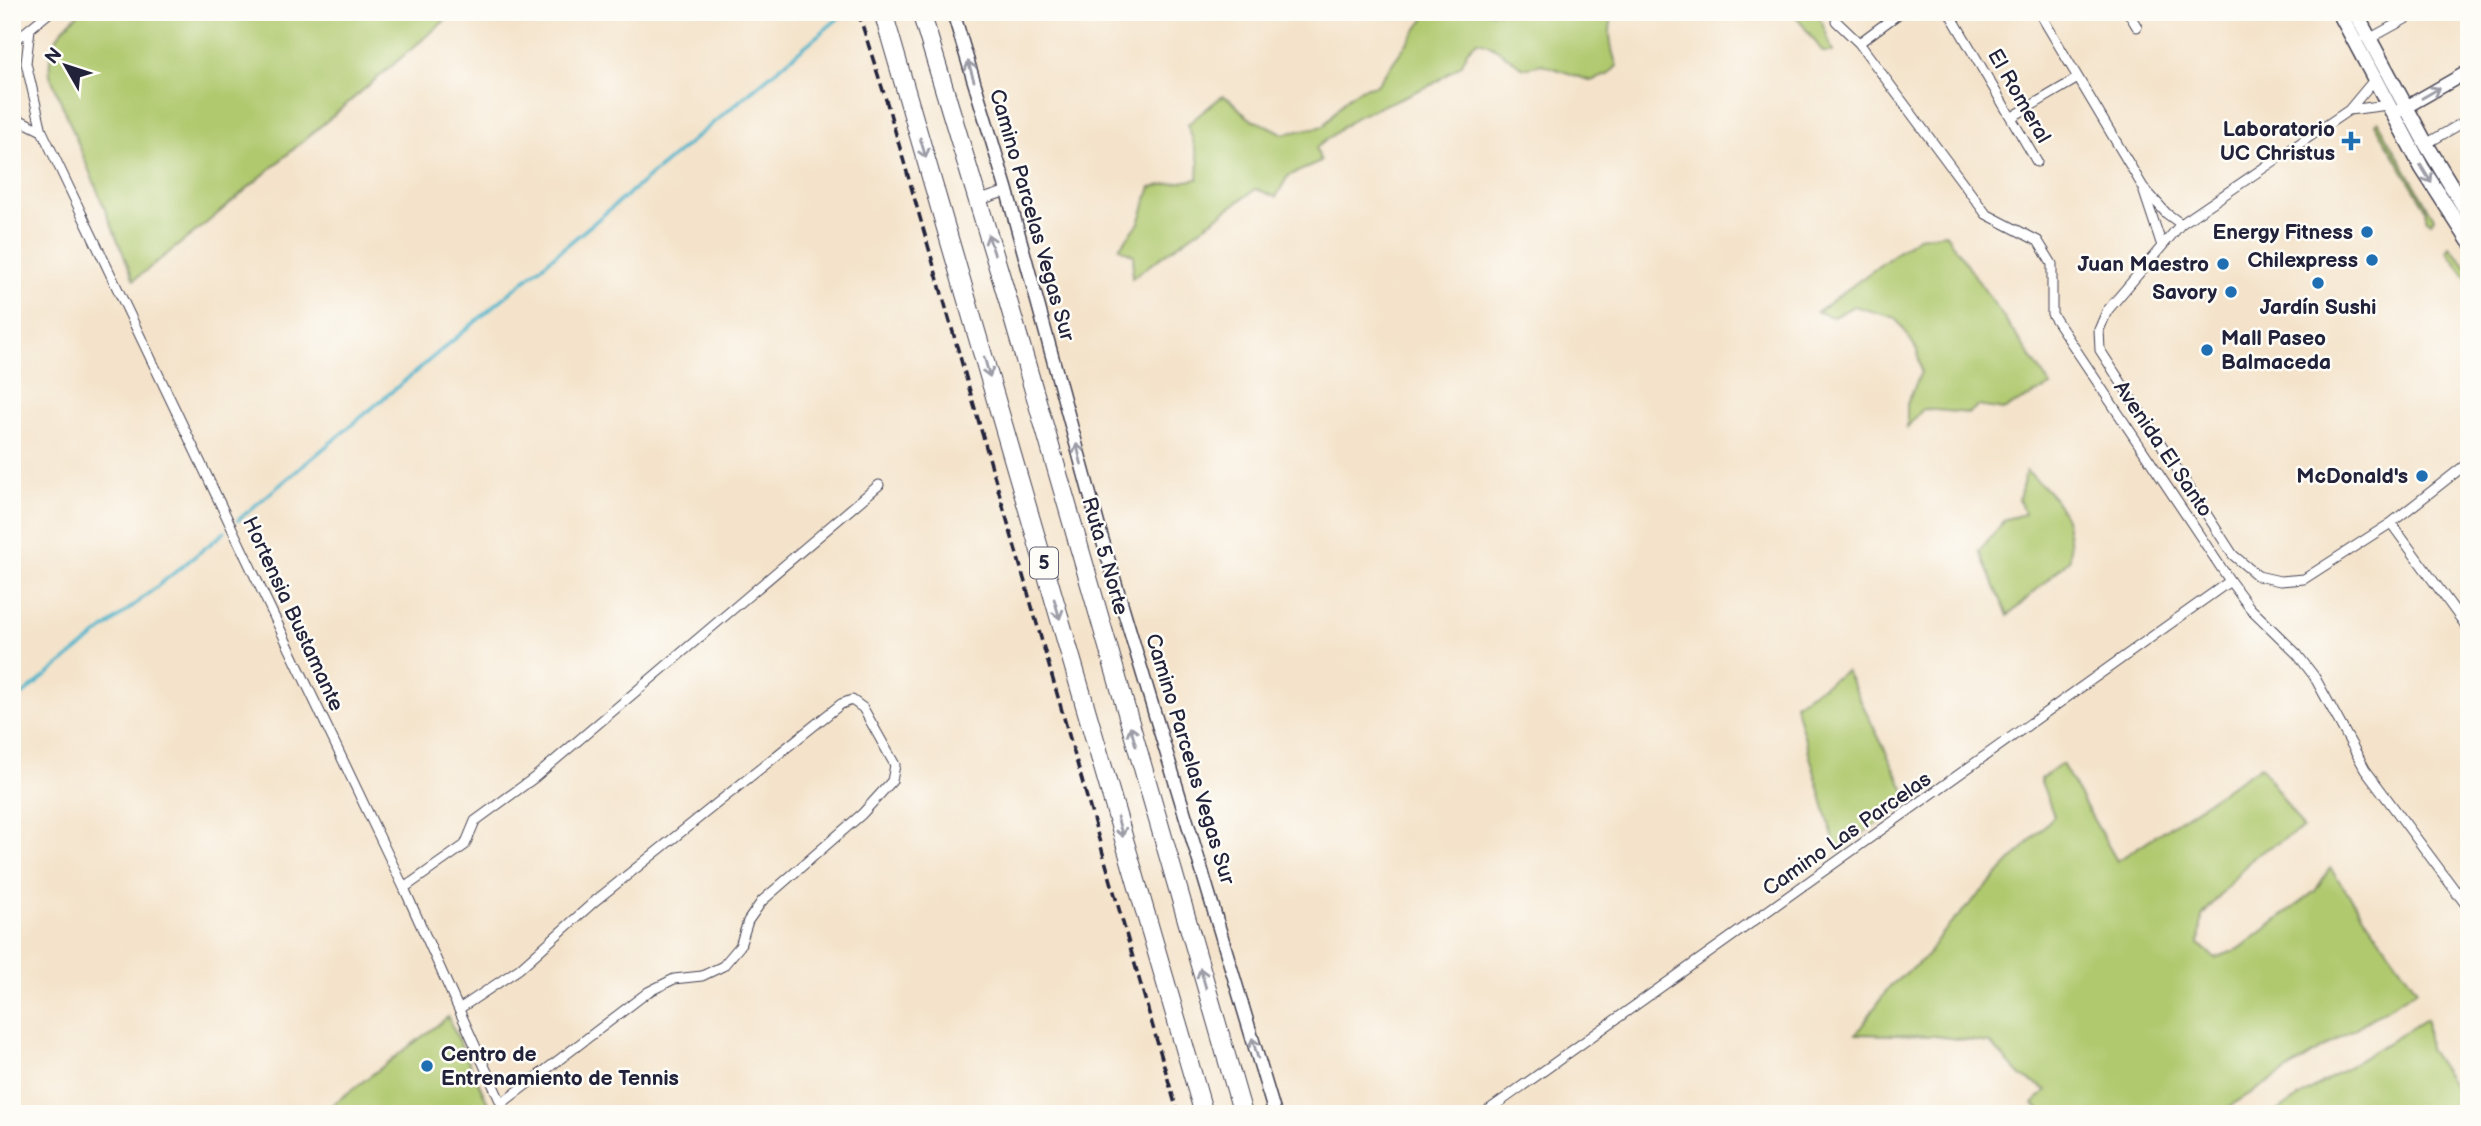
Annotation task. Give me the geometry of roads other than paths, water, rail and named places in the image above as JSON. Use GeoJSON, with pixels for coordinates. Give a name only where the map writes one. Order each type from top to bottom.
{"type":"FeatureCollection","features":[{"type":"Feature","properties":{"kind":"highway","name":"5"},"geometry":{"type":"LineString","coordinates":[[883,12],[1204,1114]]}},
{"type":"Feature","properties":{"kind":"highway","name":"Ruta 5 Norte"},"geometry":{"type":"LineString","coordinates":[[921,12],[1243,1114]]}},
{"type":"Feature","properties":{"kind":"main road"},"geometry":{"type":"LineString","coordinates":[[2339,12],[2374,80],[2426,144],[2467,209]]}},
{"type":"Feature","properties":{"kind":"main road"},"geometry":{"type":"LineString","coordinates":[[2355,12],[2370,39],[2395,109],[2469,242]]}},
{"type":"Feature","properties":{"kind":"street"},"geometry":{"type":"LineString","coordinates":[[12,43],[50,12]]}},
{"type":"Feature","properties":{"kind":"street","name":"Camino Parcelas Vegas Sur"},"geometry":{"type":"LineString","coordinates":[[953,12],[1007,191],[1101,535],[1275,1114]]}},
{"type":"Feature","properties":{"kind":"street"},"geometry":{"type":"LineString","coordinates":[[1859,43],[1901,12]]}},
{"type":"Feature","properties":{"kind":"street","name":"El Romeral"},"geometry":{"type":"LineString","coordinates":[[1949,12],[2037,162]]}},
{"type":"Feature","properties":{"kind":"street"},"geometry":{"type":"LineString","coordinates":[[2039,12],[2143,187],[2160,207],[2181,224]]}},
{"type":"Feature","properties":{"kind":"street"},"geometry":{"type":"LineString","coordinates":[[2128,12],[2137,27]]}},
{"type":"Feature","properties":{"kind":"street"},"geometry":{"type":"LineString","coordinates":[[2370,39],[2418,12]]}},
{"type":"Feature","properties":{"kind":"street","name":"Avenida El Santo"},"geometry":{"type":"LineString","coordinates":[[1836,21],[1859,43],[1986,214],[2038,241],[2052,264],[2052,314],[2230,581],[2250,608],[2297,654],[2314,676],[2365,769],[2469,909]]}},
{"type":"Feature","properties":{"kind":"street","name":"Hortensia Bustamante"},"geometry":{"type":"LineString","coordinates":[[30,29],[26,63],[42,131],[404,888],[506,1114]]}},
{"type":"Feature","properties":{"kind":"street"},"geometry":{"type":"LineString","coordinates":[[2348,110],[2395,109],[2469,71]]}},
{"type":"Feature","properties":{"kind":"street"},"geometry":{"type":"LineString","coordinates":[[2012,117],[2078,78]]}},
{"type":"Feature","properties":{"kind":"street"},"geometry":{"type":"LineString","coordinates":[[2374,80],[2348,110],[2181,224],[2107,312],[2099,330],[2100,350],[2233,555],[2259,576],[2280,581],[2304,579],[2391,523],[2469,463]]}},
{"type":"Feature","properties":{"kind":"street"},"geometry":{"type":"LineString","coordinates":[[12,116],[42,131]]}},
{"type":"Feature","properties":{"kind":"street"},"geometry":{"type":"LineString","coordinates":[[2426,144],[2469,120]]}},
{"type":"Feature","properties":{"kind":"street"},"geometry":{"type":"LineString","coordinates":[[2143,187],[2162,246]]}},
{"type":"Feature","properties":{"kind":"street"},"geometry":{"type":"LineString","coordinates":[[977,201],[1007,191]]}},
{"type":"Feature","properties":{"kind":"street"},"geometry":{"type":"LineString","coordinates":[[404,888],[465,845],[475,821],[534,778],[879,485]]}},
{"type":"Feature","properties":{"kind":"street"},"geometry":{"type":"LineString","coordinates":[[2391,523],[2469,630]]}},
{"type":"Feature","properties":{"kind":"street","name":"Camino Las Parcelas"},"geometry":{"type":"LineString","coordinates":[[1483,1114],[2230,581]]}},
{"type":"Feature","properties":{"kind":"street"},"geometry":{"type":"LineString","coordinates":[[459,1009],[519,969],[595,901],[841,704],[852,700],[863,708],[895,765],[892,781],[862,814],[762,901],[752,915],[740,946],[730,960],[712,973],[674,979],[648,992],[501,1104]]}},
{"type":"Feature","properties":{"kind":"street"},"geometry":{"type":"LineString","coordinates":[[2457,894],[2469,885]]}},
{"type":"Feature","properties":{"kind":"waterway"},"geometry":{"type":"LineString","coordinates":[[238,520],[846,12]]}},
{"type":"Feature","properties":{"kind":"waterway"},"geometry":{"type":"LineString","coordinates":[[12,703],[225,532]]}},
{"type":"Feature","properties":{"kind":"railway"},"geometry":{"type":"LineString","coordinates":[[858,12],[887,103],[1178,1114]]}},
{"type":"Feature","properties":{"kind":"place","name":"Laboratorio UC Christus"},"geometry":{"type":"Point","coordinates":[2351,141]}},
{"type":"Feature","properties":{"kind":"place","name":"Energy Fitness"},"geometry":{"type":"Point","coordinates":[2367,232]}},
{"type":"Feature","properties":{"kind":"place","name":"Chilexpress"},"geometry":{"type":"Point","coordinates":[2372,260]}},
{"type":"Feature","properties":{"kind":"place","name":"Juan Maestro"},"geometry":{"type":"Point","coordinates":[2223,264]}},
{"type":"Feature","properties":{"kind":"place","name":"Jardín Sushi"},"geometry":{"type":"Point","coordinates":[2318,283]}},
{"type":"Feature","properties":{"kind":"place","name":"Savory"},"geometry":{"type":"Point","coordinates":[2231,292]}},
{"type":"Feature","properties":{"kind":"place","name":"Mall Paseo Balmaceda"},"geometry":{"type":"Point","coordinates":[2207,350]}},
{"type":"Feature","properties":{"kind":"place","name":"McDonald's"},"geometry":{"type":"Point","coordinates":[2422,476]}},
{"type":"Feature","properties":{"kind":"place","name":"Centro de Entrenamiento de Tennis"},"geometry":{"type":"Point","coordinates":[427,1066]}}]}
